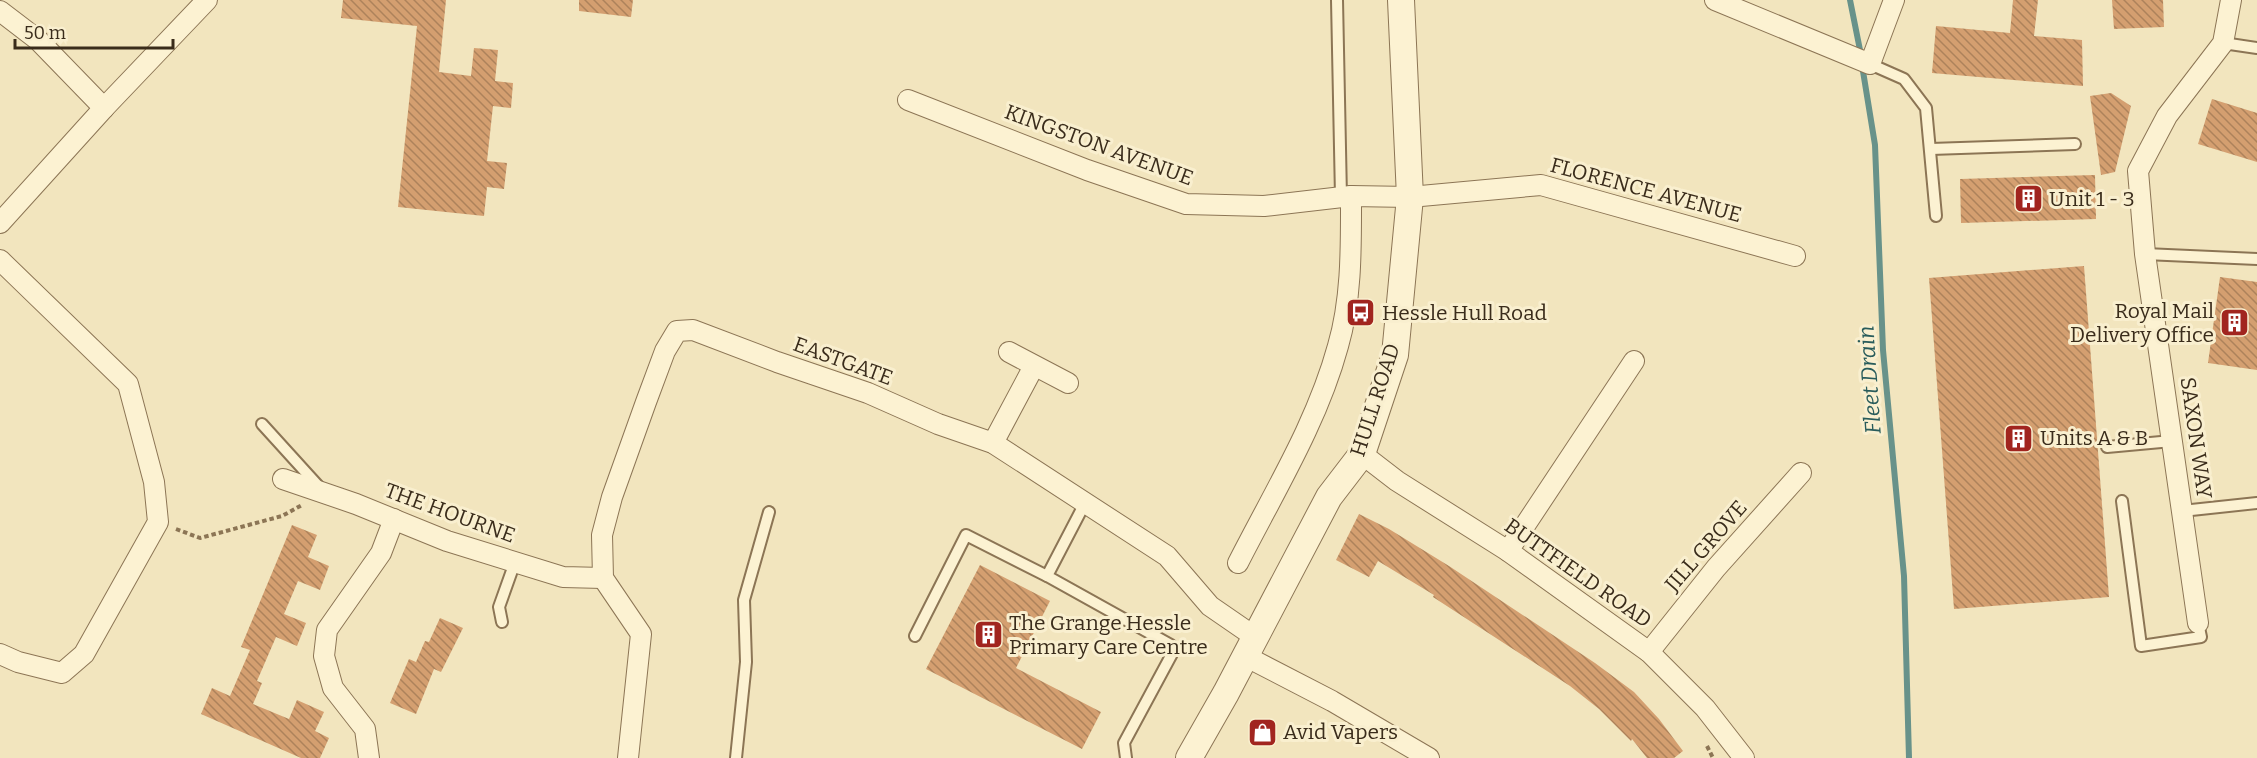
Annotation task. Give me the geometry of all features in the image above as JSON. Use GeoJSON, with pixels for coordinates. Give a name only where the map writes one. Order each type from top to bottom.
{"type":"FeatureCollection","features":[{"type":"Feature","properties":{"kind":"street"},"geometry":{"type":"LineString","coordinates":[[0,223],[104,108],[207,0]]}},
{"type":"Feature","properties":{"kind":"street","name":"HULL ROAD"},"geometry":{"type":"LineString","coordinates":[[1189,758],[1329,497],[1362,454],[1395,355],[1410,198],[1401,0]]}},
{"type":"Feature","properties":{"kind":"street"},"geometry":{"type":"LineString","coordinates":[[1715,0],[1870,64],[1894,0]]}},
{"type":"Feature","properties":{"kind":"street","name":"SAXON WAY"},"geometry":{"type":"LineString","coordinates":[[2199,623],[2145,254],[2138,171],[2167,116],[2223,43],[2232,0]]}},
{"type":"Feature","properties":{"kind":"street"},"geometry":{"type":"LineString","coordinates":[[0,11],[38,40],[104,108]]}},
{"type":"Feature","properties":{"kind":"street","name":"KINGSTON AVENUE"},"geometry":{"type":"LineString","coordinates":[[908,100],[1087,170],[1186,204],[1264,206],[1346,196],[1410,198]]}},
{"type":"Feature","properties":{"kind":"street","name":"FLORENCE AVENUE"},"geometry":{"type":"LineString","coordinates":[[1410,198],[1541,185],[1795,256]]}},
{"type":"Feature","properties":{"kind":"street"},"geometry":{"type":"LineString","coordinates":[[1238,563],[1314,416],[1339,345],[1350,273],[1346,196]]}},
{"type":"Feature","properties":{"kind":"street"},"geometry":{"type":"LineString","coordinates":[[0,260],[128,384],[154,482],[158,522],[84,654],[62,673],[18,662],[0,654]]}},
{"type":"Feature","properties":{"kind":"street","name":"EASTGATE"},"geometry":{"type":"LineString","coordinates":[[603,578],[602,535],[612,497],[665,351],[677,331],[693,330],[868,393],[938,424],[993,443],[1167,555],[1210,606],[1250,646],[1332,700],[1430,758]]}},
{"type":"Feature","properties":{"kind":"street"},"geometry":{"type":"LineString","coordinates":[[1009,352],[1068,383]]}},
{"type":"Feature","properties":{"kind":"street"},"geometry":{"type":"LineString","coordinates":[[1508,551],[1634,361]]}},
{"type":"Feature","properties":{"kind":"street"},"geometry":{"type":"LineString","coordinates":[[993,443],[1034,366]]}},
{"type":"Feature","properties":{"kind":"street","name":"BUTTFIELD ROAD"},"geometry":{"type":"LineString","coordinates":[[1362,454],[1397,481],[1508,551],[1649,652],[1705,708],[1744,758]]}},
{"type":"Feature","properties":{"kind":"street","name":"JILL GROVE"},"geometry":{"type":"LineString","coordinates":[[1649,652],[1716,568],[1800,473]]}},
{"type":"Feature","properties":{"kind":"street","name":"THE HOURNE"},"geometry":{"type":"LineString","coordinates":[[283,479],[394,519],[447,541],[562,577],[603,578]]}},
{"type":"Feature","properties":{"kind":"street"},"geometry":{"type":"LineString","coordinates":[[369,758],[365,729],[333,688],[324,656],[327,630],[381,553],[394,519]]}},
{"type":"Feature","properties":{"kind":"street"},"geometry":{"type":"LineString","coordinates":[[603,578],[641,634],[628,758]]}},
{"type":"Feature","properties":{"kind":"lane"},"geometry":{"type":"LineString","coordinates":[[1337,0],[1346,196]]}},
{"type":"Feature","properties":{"kind":"lane"},"geometry":{"type":"LineString","coordinates":[[2223,43],[2257,48]]}},
{"type":"Feature","properties":{"kind":"lane"},"geometry":{"type":"LineString","coordinates":[[1870,64],[1904,79],[1926,108],[1936,216]]}},
{"type":"Feature","properties":{"kind":"lane"},"geometry":{"type":"LineString","coordinates":[[1931,149],[2075,144]]}},
{"type":"Feature","properties":{"kind":"lane"},"geometry":{"type":"LineString","coordinates":[[2145,254],[2257,259]]}},
{"type":"Feature","properties":{"kind":"lane"},"geometry":{"type":"LineString","coordinates":[[262,424],[325,494]]}},
{"type":"Feature","properties":{"kind":"lane"},"geometry":{"type":"LineString","coordinates":[[2107,447],[2172,441]]}},
{"type":"Feature","properties":{"kind":"lane"},"geometry":{"type":"LineString","coordinates":[[2122,501],[2141,646],[2201,637],[2199,623]]}},
{"type":"Feature","properties":{"kind":"lane"},"geometry":{"type":"LineString","coordinates":[[1047,576],[1084,503]]}},
{"type":"Feature","properties":{"kind":"lane"},"geometry":{"type":"LineString","coordinates":[[2182,511],[2257,503]]}},
{"type":"Feature","properties":{"kind":"lane"},"geometry":{"type":"LineString","coordinates":[[736,758],[746,662],[744,600],[769,512]]}},
{"type":"Feature","properties":{"kind":"lane"},"geometry":{"type":"LineString","coordinates":[[915,636],[966,535],[1047,576],[1171,645],[1173,652],[1124,743],[1126,758]]}},
{"type":"Feature","properties":{"kind":"lane"},"geometry":{"type":"LineString","coordinates":[[502,622],[499,606],[515,562]]}},
{"type":"Feature","properties":{"kind":"path"},"geometry":{"type":"LineString","coordinates":[[158,522],[200,538],[282,516],[325,494]]}},
{"type":"Feature","properties":{"kind":"path"},"geometry":{"type":"LineString","coordinates":[[1703,739],[1713,758]]}},
{"type":"Feature","properties":{"kind":"building"},"geometry":{"type":"Polygon","coordinates":[[[343,0],[446,0],[439,72],[471,76],[474,48],[498,50],[495,81],[513,83],[511,108],[493,106],[487,161],[507,163],[504,189],[487,187],[484,216],[398,207],[417,26],[341,18],[343,0]]]}},
{"type":"Feature","properties":{"kind":"building"},"geometry":{"type":"Polygon","coordinates":[[[579,0],[633,0],[631,17],[579,11],[579,0]]]}},
{"type":"Feature","properties":{"kind":"building"},"geometry":{"type":"Polygon","coordinates":[[[2013,0],[2038,0],[2034,36],[2082,40],[2083,86],[1932,73],[1936,26],[2010,33],[2013,0]]]}},
{"type":"Feature","properties":{"kind":"building"},"geometry":{"type":"Polygon","coordinates":[[[2112,0],[2163,0],[2164,27],[2114,29],[2112,0]]]}},
{"type":"Feature","properties":{"kind":"building"},"geometry":{"type":"Polygon","coordinates":[[[2111,93],[2131,106],[2115,172],[2101,175],[2090,96],[2111,93]]]}},
{"type":"Feature","properties":{"kind":"building"},"geometry":{"type":"Polygon","coordinates":[[[2212,99],[2257,113],[2257,162],[2198,144],[2212,99]]]}},
{"type":"Feature","properties":{"kind":"building","name":"Unit 1 - 3"},"geometry":{"type":"Polygon","coordinates":[[[2095,175],[2096,219],[1961,223],[1960,179],[2095,175]]]}},
{"type":"Feature","properties":{"kind":"building","name":"Units A & B"},"geometry":{"type":"Polygon","coordinates":[[[2084,266],[2109,597],[1954,609],[1929,278],[2084,266]]]}},
{"type":"Feature","properties":{"kind":"building","name":"Royal Mail Delivery Office"},"geometry":{"type":"Polygon","coordinates":[[[2220,277],[2257,282],[2257,370],[2208,363],[2220,277]]]}},
{"type":"Feature","properties":{"kind":"building"},"geometry":{"type":"Polygon","coordinates":[[[1359,514],[1389,529],[1449,566],[1595,663],[1634,692],[1659,719],[1683,751],[1674,758],[1647,758],[1632,739],[1631,741],[1599,709],[1570,686],[1433,597],[1434,595],[1378,561],[1369,577],[1336,560],[1359,514]]]}},
{"type":"Feature","properties":{"kind":"building"},"geometry":{"type":"Polygon","coordinates":[[[292,525],[317,535],[308,557],[329,566],[320,590],[298,581],[284,614],[306,623],[297,646],[276,637],[257,681],[262,683],[253,704],[289,719],[297,700],[324,712],[315,731],[329,738],[320,758],[301,758],[201,714],[212,688],[230,696],[250,650],[241,647],[292,525]]]}},
{"type":"Feature","properties":{"kind":"building","name":"The Grange Hessle Primary Care Centre"},"geometry":{"type":"Polygon","coordinates":[[[980,565],[1050,601],[1016,668],[1101,712],[1082,749],[926,669],[980,565]]]}},
{"type":"Feature","properties":{"kind":"building"},"geometry":{"type":"Polygon","coordinates":[[[440,618],[463,628],[441,672],[434,669],[416,714],[390,703],[409,659],[416,662],[425,641],[429,642],[440,618]]]}},
{"type":"Feature","properties":{"kind":"waterway","name":"Fleet Drain"},"geometry":{"type":"LineString","coordinates":[[1850,0],[1861,55]]}},
{"type":"Feature","properties":{"kind":"waterway","name":"Fleet Drain"},"geometry":{"type":"LineString","coordinates":[[1862,65],[1875,145],[1883,350],[1904,576],[1909,758]]}},
{"type":"Feature","properties":{"kind":"place","name":"Unit 1 - 3"},"geometry":{"type":"Point","coordinates":[2028,199]}},
{"type":"Feature","properties":{"kind":"place","name":"Hessle Hull Road"},"geometry":{"type":"Point","coordinates":[1361,313]}},
{"type":"Feature","properties":{"kind":"place","name":"Royal Mail Delivery Office"},"geometry":{"type":"Point","coordinates":[2235,323]}},
{"type":"Feature","properties":{"kind":"place","name":"Units A & B"},"geometry":{"type":"Point","coordinates":[2019,438]}},
{"type":"Feature","properties":{"kind":"place","name":"The Grange Hessle Primary Care Centre"},"geometry":{"type":"Point","coordinates":[988,635]}},
{"type":"Feature","properties":{"kind":"place","name":"Avid Vapers"},"geometry":{"type":"Point","coordinates":[1262,732]}}]}
